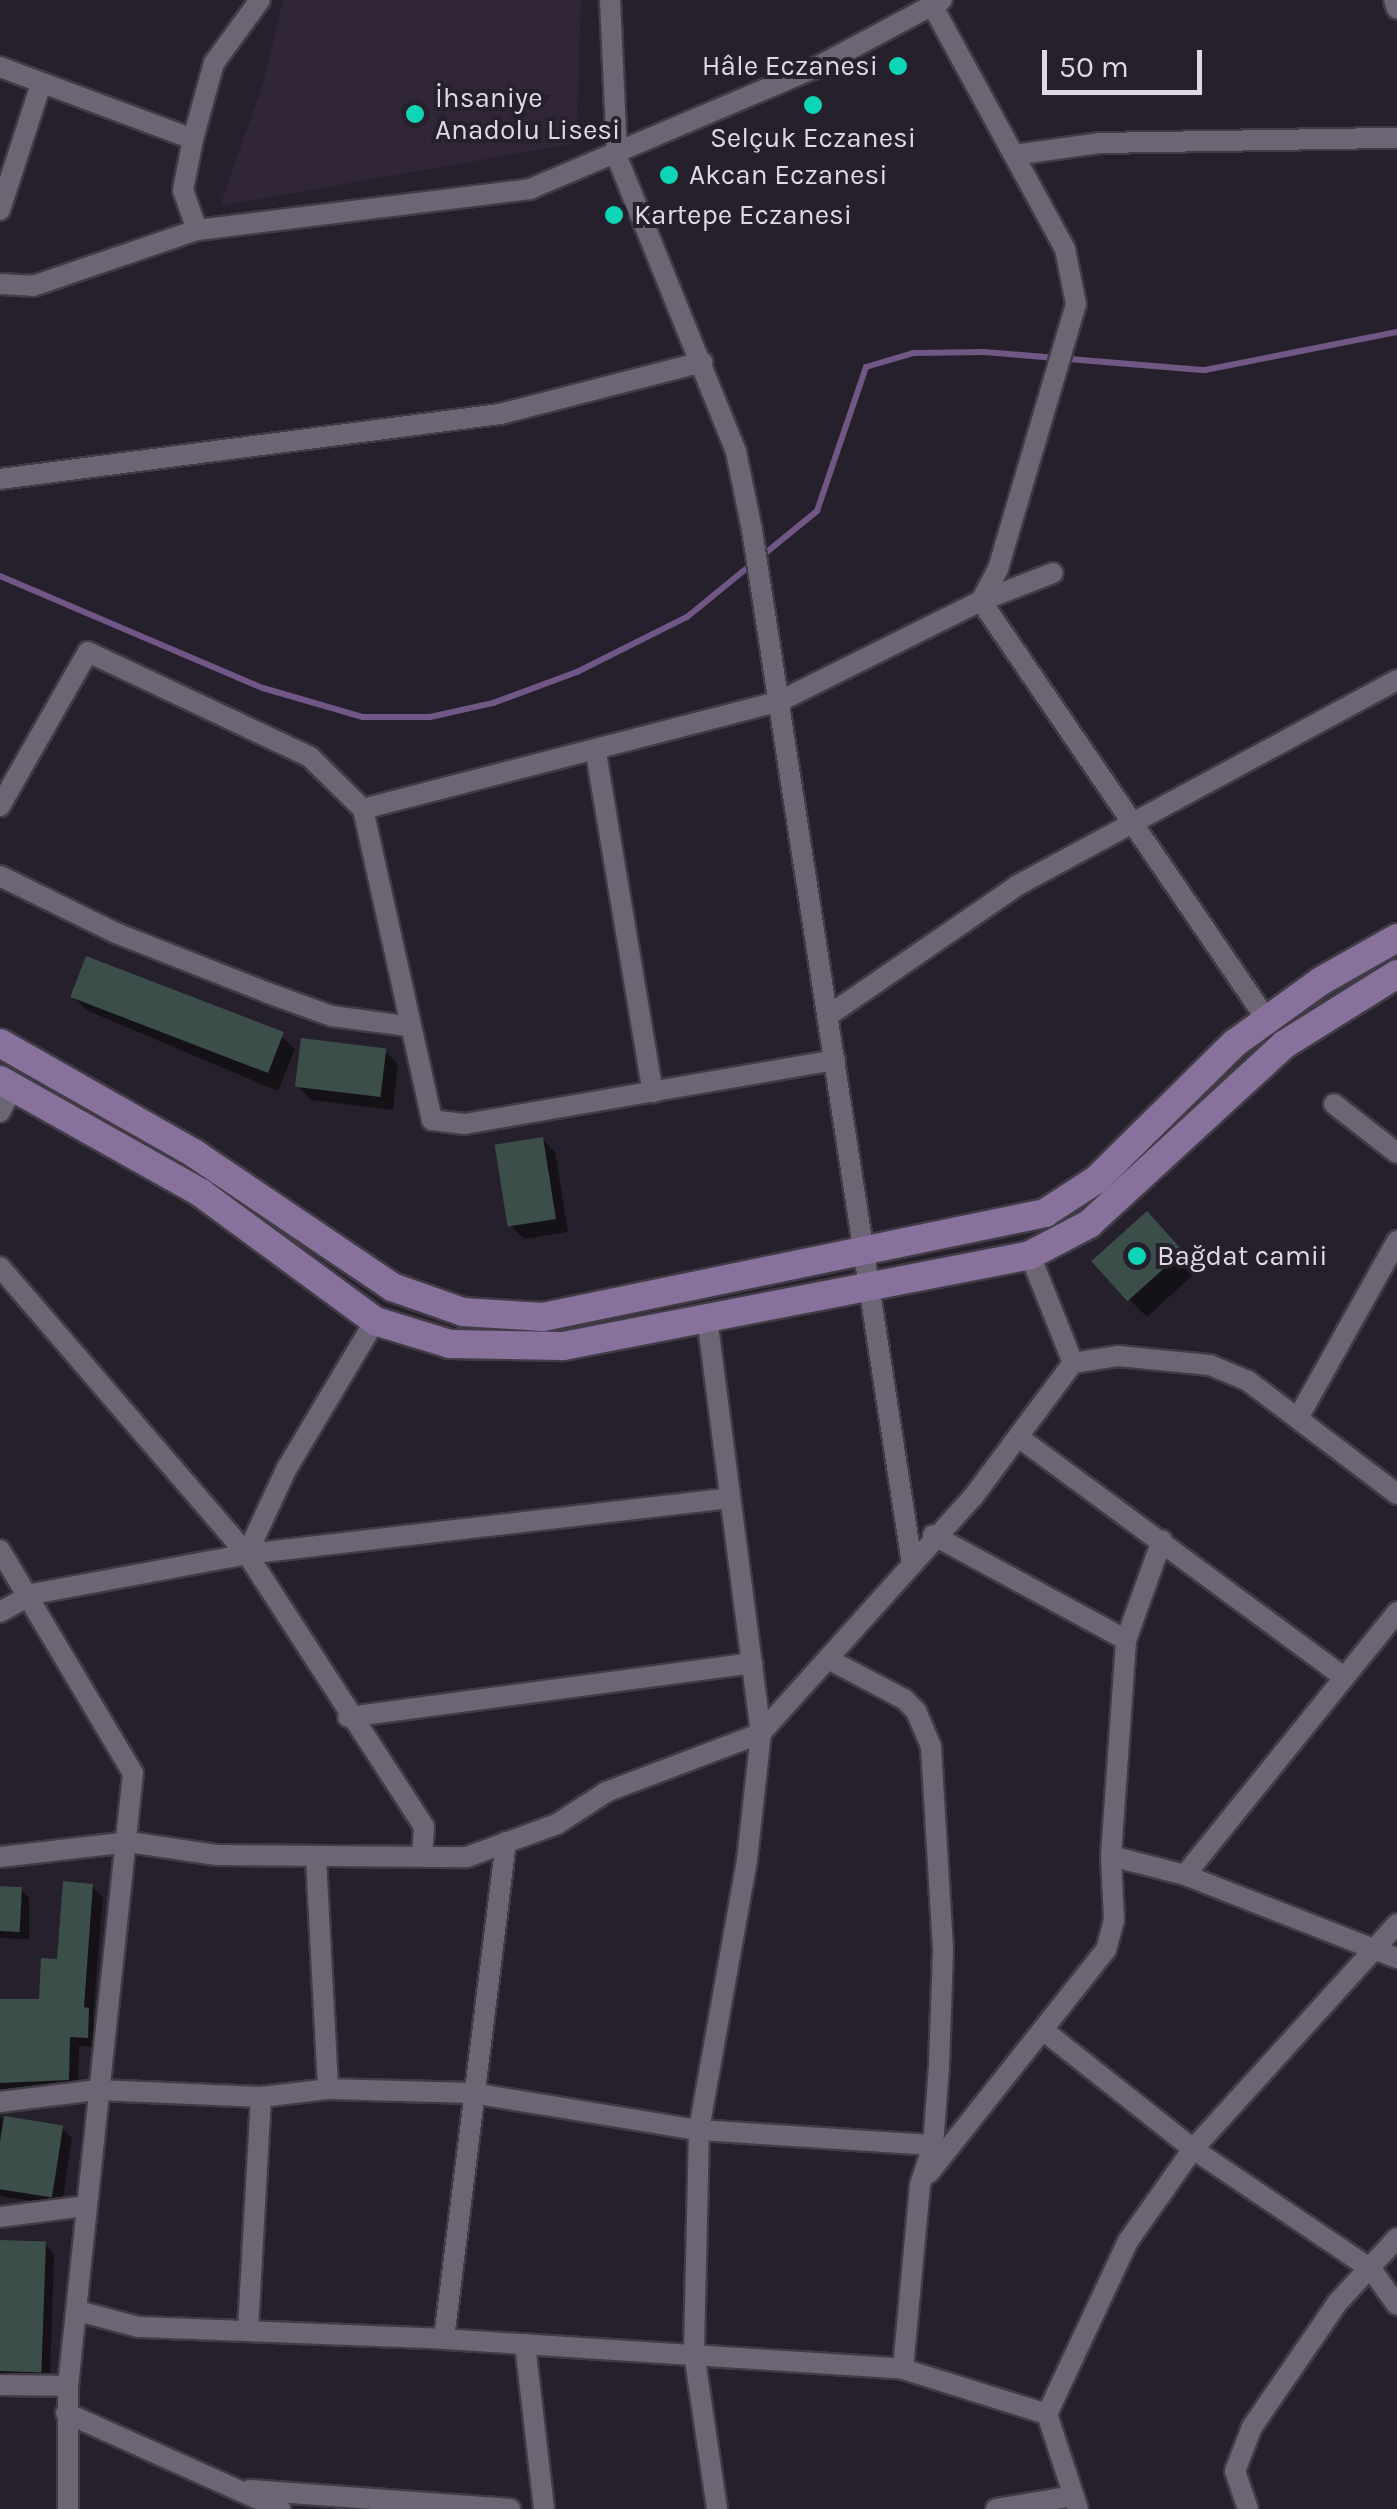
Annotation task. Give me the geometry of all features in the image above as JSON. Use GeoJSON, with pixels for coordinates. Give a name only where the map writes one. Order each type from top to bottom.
{"type":"FeatureCollection","features":[{"type":"Feature","properties":{"kind":"main road"},"geometry":{"type":"LineString","coordinates":[[0,1043],[195,1154],[368,1274],[440,1306],[490,1316],[570,1314],[864,1249],[986,1230],[1046,1212],[1096,1180],[1235,1043],[1397,938]]}},
{"type":"Feature","properties":{"kind":"main road"},"geometry":{"type":"LineString","coordinates":[[6,1083],[200,1193],[375,1321],[450,1344],[527,1348],[707,1318],[1030,1254],[1089,1224],[1285,1044],[1397,974]]}},
{"type":"Feature","properties":{"kind":"street"},"geometry":{"type":"LineString","coordinates":[[197,230],[183,190],[193,139],[214,63],[260,0]]}},
{"type":"Feature","properties":{"kind":"street"},"geometry":{"type":"LineString","coordinates":[[610,0],[617,157],[736,452],[752,530],[912,1563]]}},
{"type":"Feature","properties":{"kind":"street"},"geometry":{"type":"LineString","coordinates":[[1394,0],[1397,10]]}},
{"type":"Feature","properties":{"kind":"street"},"geometry":{"type":"LineString","coordinates":[[0,284],[33,286],[197,230],[530,189],[617,157],[814,69],[937,3],[1065,249],[1076,304],[998,569],[981,601]]}},
{"type":"Feature","properties":{"kind":"street"},"geometry":{"type":"LineString","coordinates":[[0,67],[40,86],[193,139]]}},
{"type":"Feature","properties":{"kind":"street"},"geometry":{"type":"LineString","coordinates":[[0,210],[40,86]]}},
{"type":"Feature","properties":{"kind":"street"},"geometry":{"type":"LineString","coordinates":[[1014,155],[1099,143],[1397,138]]}},
{"type":"Feature","properties":{"kind":"street"},"geometry":{"type":"LineString","coordinates":[[0,479],[500,414],[702,362]]}},
{"type":"Feature","properties":{"kind":"street"},"geometry":{"type":"LineString","coordinates":[[363,809],[596,752],[780,701],[981,601],[1053,573]]}},
{"type":"Feature","properties":{"kind":"street"},"geometry":{"type":"LineString","coordinates":[[981,601],[1266,1020]]}},
{"type":"Feature","properties":{"kind":"street"},"geometry":{"type":"LineString","coordinates":[[0,806],[88,652],[310,757],[363,809],[407,1026],[432,1120],[464,1124],[836,1060]]}},
{"type":"Feature","properties":{"kind":"street"},"geometry":{"type":"LineString","coordinates":[[829,1015],[1018,885],[1132,825],[1240,759],[1397,680]]}},
{"type":"Feature","properties":{"kind":"street"},"geometry":{"type":"LineString","coordinates":[[596,752],[653,1092]]}},
{"type":"Feature","properties":{"kind":"street"},"geometry":{"type":"LineString","coordinates":[[0,876],[116,933],[268,993],[332,1016],[407,1026]]}},
{"type":"Feature","properties":{"kind":"street"},"geometry":{"type":"LineString","coordinates":[[0,1112],[6,1083]]}},
{"type":"Feature","properties":{"kind":"street"},"geometry":{"type":"LineString","coordinates":[[1334,1104],[1397,1153]]}},
{"type":"Feature","properties":{"kind":"street"},"geometry":{"type":"LineString","coordinates":[[1298,1418],[1397,1242]]}},
{"type":"Feature","properties":{"kind":"street"},"geometry":{"type":"LineString","coordinates":[[1030,1254],[1073,1363]]}},
{"type":"Feature","properties":{"kind":"street"},"geometry":{"type":"LineString","coordinates":[[0,1267],[247,1554],[348,1717],[424,1827],[422,1856]]}},
{"type":"Feature","properties":{"kind":"street"},"geometry":{"type":"LineString","coordinates":[[707,1318],[761,1733],[747,1860],[699,2130],[694,2353],[717,2509]]}},
{"type":"Feature","properties":{"kind":"street"},"geometry":{"type":"LineString","coordinates":[[247,1554],[287,1468],[375,1321]]}},
{"type":"Feature","properties":{"kind":"street"},"geometry":{"type":"LineString","coordinates":[[0,1857],[129,1842],[216,1856],[467,1857],[557,1824],[606,1792],[761,1733],[1020,1439],[1073,1363],[1118,1356],[1210,1365],[1248,1381],[1397,1494]]}},
{"type":"Feature","properties":{"kind":"street"},"geometry":{"type":"LineString","coordinates":[[1020,1439],[1344,1676]]}},
{"type":"Feature","properties":{"kind":"street"},"geometry":{"type":"LineString","coordinates":[[0,1612],[32,1594],[247,1554],[730,1498]]}},
{"type":"Feature","properties":{"kind":"street"},"geometry":{"type":"LineString","coordinates":[[933,1535],[1126,1640]]}},
{"type":"Feature","properties":{"kind":"street"},"geometry":{"type":"LineString","coordinates":[[920,2185],[1106,1950],[1114,1920],[1111,1856],[1126,1640],[1162,1540]]}},
{"type":"Feature","properties":{"kind":"street"},"geometry":{"type":"LineString","coordinates":[[0,1550],[32,1594],[133,1773],[129,1842],[98,2090],[68,2386],[68,2509]]}},
{"type":"Feature","properties":{"kind":"street"},"geometry":{"type":"LineString","coordinates":[[1185,1875],[1397,1612]]}},
{"type":"Feature","properties":{"kind":"street"},"geometry":{"type":"LineString","coordinates":[[828,1659],[904,1699],[916,1711],[930,1747],[942,1951],[933,2145],[920,2185],[903,2369]]}},
{"type":"Feature","properties":{"kind":"street"},"geometry":{"type":"LineString","coordinates":[[348,1717],[752,1663]]}},
{"type":"Feature","properties":{"kind":"street"},"geometry":{"type":"LineString","coordinates":[[444,2339],[506,1842]]}},
{"type":"Feature","properties":{"kind":"street"},"geometry":{"type":"LineString","coordinates":[[1111,1856],[1185,1875],[1389,1953]]}},
{"type":"Feature","properties":{"kind":"street"},"geometry":{"type":"LineString","coordinates":[[316,1858],[328,2088]]}},
{"type":"Feature","properties":{"kind":"street"},"geometry":{"type":"LineString","coordinates":[[996,2509],[1076,2502],[1047,2414],[1128,2241],[1193,2149],[1389,1953],[1397,1924]]}},
{"type":"Feature","properties":{"kind":"street"},"geometry":{"type":"LineString","coordinates":[[1043,2030],[1193,2149],[1371,2269],[1397,2305]]}},
{"type":"Feature","properties":{"kind":"street"},"geometry":{"type":"LineString","coordinates":[[0,2102],[98,2090],[261,2097],[328,2088],[472,2094],[699,2130],[933,2145]]}},
{"type":"Feature","properties":{"kind":"street"},"geometry":{"type":"LineString","coordinates":[[248,2329],[261,2097]]}},
{"type":"Feature","properties":{"kind":"street"},"geometry":{"type":"LineString","coordinates":[[0,2217],[86,2206]]}},
{"type":"Feature","properties":{"kind":"street"},"geometry":{"type":"LineString","coordinates":[[1248,2509],[1235,2471],[1252,2428],[1338,2302],[1397,2238]]}},
{"type":"Feature","properties":{"kind":"street"},"geometry":{"type":"LineString","coordinates":[[78,2312],[138,2327],[444,2339],[903,2369],[1047,2414]]}},
{"type":"Feature","properties":{"kind":"street"},"geometry":{"type":"LineString","coordinates":[[525,2344],[544,2509]]}},
{"type":"Feature","properties":{"kind":"street"},"geometry":{"type":"LineString","coordinates":[[0,2385],[68,2386]]}},
{"type":"Feature","properties":{"kind":"street"},"geometry":{"type":"LineString","coordinates":[[66,2413],[250,2490],[281,2509]]}},
{"type":"Feature","properties":{"kind":"street"},"geometry":{"type":"LineString","coordinates":[[250,2490],[510,2509]]}},
{"type":"Feature","properties":{"kind":"shaded area","name":"İhsaniye Anadolu Lisesi"},"geometry":{"type":"Polygon","coordinates":[[[283,0],[581,0],[576,143],[220,206],[263,84],[283,0]]]}},
{"type":"Feature","properties":{"kind":"building"},"geometry":{"type":"Polygon","coordinates":[[[86,956],[284,1032],[268,1073],[70,997],[86,956]]]}},
{"type":"Feature","properties":{"kind":"building"},"geometry":{"type":"Polygon","coordinates":[[[301,1038],[386,1048],[380,1097],[295,1087],[301,1038]]]}},
{"type":"Feature","properties":{"kind":"building"},"geometry":{"type":"Polygon","coordinates":[[[543,1137],[556,1219],[508,1227],[495,1145],[543,1137]]]}},
{"type":"Feature","properties":{"kind":"building","name":"Bağdat camii"},"geometry":{"type":"Polygon","coordinates":[[[1147,1211],[1183,1251],[1127,1301],[1091,1261],[1147,1211]]]}},
{"type":"Feature","properties":{"kind":"building"},"geometry":{"type":"Polygon","coordinates":[[[63,1881],[93,1884],[84,2007],[89,2008],[88,2038],[70,2037],[69,2080],[0,2083],[0,1999],[39,1999],[41,1958],[57,1959],[63,1881]]]}},
{"type":"Feature","properties":{"kind":"building"},"geometry":{"type":"Polygon","coordinates":[[[0,1886],[22,1887],[20,1932],[0,1931],[0,1886]]]}},
{"type":"Feature","properties":{"kind":"building"},"geometry":{"type":"Polygon","coordinates":[[[4,2116],[63,2125],[52,2197],[0,2189],[4,2116]]]}},
{"type":"Feature","properties":{"kind":"building"},"geometry":{"type":"Polygon","coordinates":[[[0,2240],[46,2242],[41,2373],[0,2371],[0,2240]]]}},
{"type":"Feature","properties":{"kind":"waterway"},"geometry":{"type":"LineString","coordinates":[[0,576],[263,688],[363,717],[430,717],[493,703],[577,672],[687,617],[817,511],[866,367],[913,353],[984,352],[1205,370],[1397,332]]}},
{"type":"Feature","properties":{"kind":"place","name":"Hâle Eczanesi"},"geometry":{"type":"Point","coordinates":[898,66]}},
{"type":"Feature","properties":{"kind":"place","name":"Selçuk Eczanesi"},"geometry":{"type":"Point","coordinates":[813,105]}},
{"type":"Feature","properties":{"kind":"place","name":"İhsaniye Anadolu Lisesi"},"geometry":{"type":"Point","coordinates":[415,114]}},
{"type":"Feature","properties":{"kind":"place","name":"Akcan Eczanesi"},"geometry":{"type":"Point","coordinates":[669,175]}},
{"type":"Feature","properties":{"kind":"place","name":"Kartepe Eczanesi"},"geometry":{"type":"Point","coordinates":[614,215]}},
{"type":"Feature","properties":{"kind":"place","name":"Bağdat camii"},"geometry":{"type":"Point","coordinates":[1137,1256]}}]}
